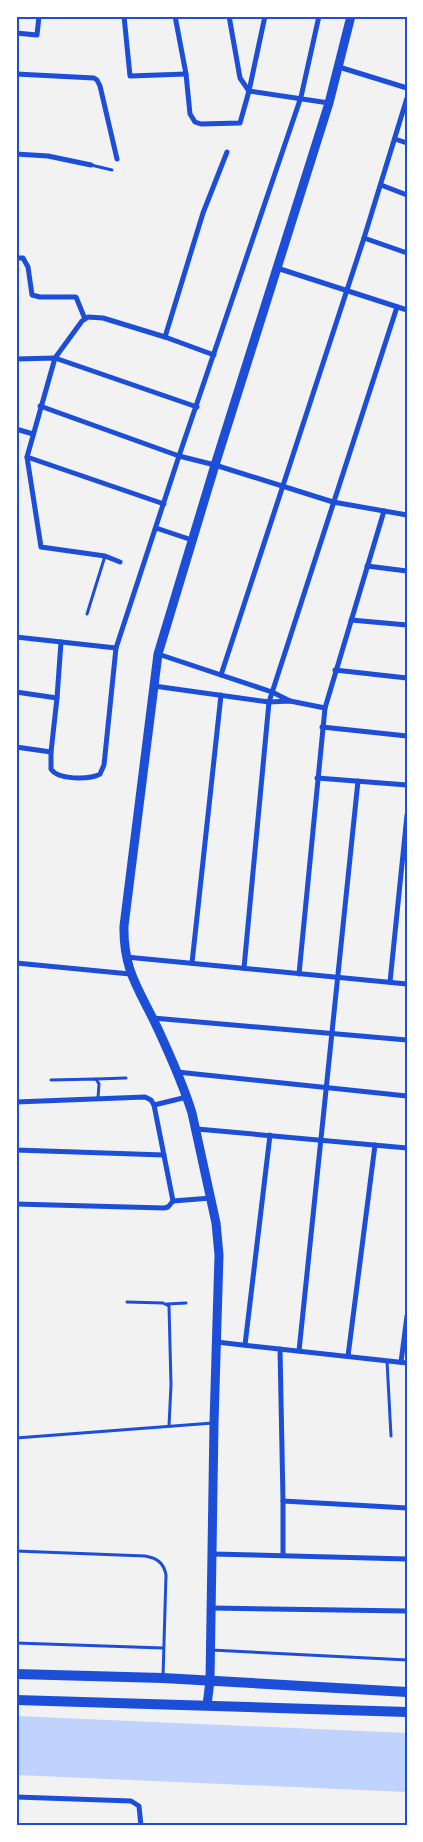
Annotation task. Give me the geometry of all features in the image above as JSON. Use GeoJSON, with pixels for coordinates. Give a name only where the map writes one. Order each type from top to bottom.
{"type":"FeatureCollection","features":[{"type":"Feature","properties":{"kind":"main road"},"geometry":{"type":"LineString","coordinates":[[16,1674],[210,1680],[407,1692]]}},
{"type":"Feature","properties":{"kind":"main road"},"geometry":{"type":"LineString","coordinates":[[16,1700],[407,1712]]}},
{"type":"Feature","properties":{"kind":"street"},"geometry":{"type":"LineString","coordinates":[[16,33],[37,35],[39,16]]}},
{"type":"Feature","properties":{"kind":"street"},"geometry":{"type":"LineString","coordinates":[[124,16],[130,76],[186,74]]}},
{"type":"Feature","properties":{"kind":"street"},"geometry":{"type":"LineString","coordinates":[[175,16],[186,74],[190,114],[195,122],[201,124],[240,124],[265,16]]}},
{"type":"Feature","properties":{"kind":"street"},"geometry":{"type":"LineString","coordinates":[[229,16],[240,78],[249,91],[301,97],[329,103]]}},
{"type":"Feature","properties":{"kind":"street"},"geometry":{"type":"LineString","coordinates":[[61,642],[51,769],[59,776],[88,778],[96,776],[102,770],[116,648],[301,97],[319,16]]}},
{"type":"Feature","properties":{"kind":"street"},"geometry":{"type":"LineString","coordinates":[[208,1705],[211,1650],[214,1423],[219,1255],[216,1223],[197,1129],[177,1072],[153,1018],[130,974],[126,957],[124,926],[158,654],[192,540],[211,464],[277,268],[329,103],[351,16]]}},
{"type":"Feature","properties":{"kind":"street"},"geometry":{"type":"LineString","coordinates":[[339,68],[407,88]]}},
{"type":"Feature","properties":{"kind":"street"},"geometry":{"type":"LineString","coordinates":[[16,74],[97,80],[100,83],[117,159]]}},
{"type":"Feature","properties":{"kind":"street"},"geometry":{"type":"LineString","coordinates":[[221,675],[364,238],[407,98]]}},
{"type":"Feature","properties":{"kind":"street"},"geometry":{"type":"LineString","coordinates":[[395,139],[407,143]]}},
{"type":"Feature","properties":{"kind":"street"},"geometry":{"type":"LineString","coordinates":[[165,337],[203,213],[227,152]]}},
{"type":"Feature","properties":{"kind":"street"},"geometry":{"type":"LineString","coordinates":[[16,154],[48,156],[91,165]]}},
{"type":"Feature","properties":{"kind":"street"},"geometry":{"type":"LineString","coordinates":[[381,185],[407,195]]}},
{"type":"Feature","properties":{"kind":"street"},"geometry":{"type":"LineString","coordinates":[[364,238],[407,253]]}},
{"type":"Feature","properties":{"kind":"street"},"geometry":{"type":"LineString","coordinates":[[16,258],[23,258],[27,263],[32,295],[40,297],[76,297],[85,319]]}},
{"type":"Feature","properties":{"kind":"street"},"geometry":{"type":"LineString","coordinates":[[277,268],[346,292],[407,310]]}},
{"type":"Feature","properties":{"kind":"street"},"geometry":{"type":"LineString","coordinates":[[244,968],[269,702],[397,307]]}},
{"type":"Feature","properties":{"kind":"street"},"geometry":{"type":"LineString","coordinates":[[120,562],[104,556],[41,547],[26,457],[55,358],[85,319],[92,317],[103,318],[165,337],[214,355]]}},
{"type":"Feature","properties":{"kind":"street"},"geometry":{"type":"LineString","coordinates":[[16,359],[55,358],[197,407]]}},
{"type":"Feature","properties":{"kind":"street"},"geometry":{"type":"LineString","coordinates":[[40,406],[179,456],[333,502],[406,513]]}},
{"type":"Feature","properties":{"kind":"street"},"geometry":{"type":"LineString","coordinates":[[16,429],[33,434]]}},
{"type":"Feature","properties":{"kind":"street"},"geometry":{"type":"LineString","coordinates":[[26,457],[164,504]]}},
{"type":"Feature","properties":{"kind":"street"},"geometry":{"type":"LineString","coordinates":[[299,974],[325,708],[384,511]]}},
{"type":"Feature","properties":{"kind":"street"},"geometry":{"type":"LineString","coordinates":[[156,528],[192,540]]}},
{"type":"Feature","properties":{"kind":"street"},"geometry":{"type":"LineString","coordinates":[[367,566],[407,571]]}},
{"type":"Feature","properties":{"kind":"street"},"geometry":{"type":"LineString","coordinates":[[351,620],[407,625]]}},
{"type":"Feature","properties":{"kind":"street"},"geometry":{"type":"LineString","coordinates":[[16,636],[116,648]]}},
{"type":"Feature","properties":{"kind":"street"},"geometry":{"type":"LineString","coordinates":[[158,654],[272,692],[290,701]]}},
{"type":"Feature","properties":{"kind":"street"},"geometry":{"type":"LineString","coordinates":[[335,670],[407,678]]}},
{"type":"Feature","properties":{"kind":"street"},"geometry":{"type":"LineString","coordinates":[[154,686],[269,702],[290,701],[325,708]]}},
{"type":"Feature","properties":{"kind":"street"},"geometry":{"type":"LineString","coordinates":[[16,692],[57,698]]}},
{"type":"Feature","properties":{"kind":"street"},"geometry":{"type":"LineString","coordinates":[[192,964],[221,695]]}},
{"type":"Feature","properties":{"kind":"street"},"geometry":{"type":"LineString","coordinates":[[322,727],[407,736]]}},
{"type":"Feature","properties":{"kind":"street"},"geometry":{"type":"LineString","coordinates":[[16,747],[51,752]]}},
{"type":"Feature","properties":{"kind":"street"},"geometry":{"type":"LineString","coordinates":[[317,778],[407,785]]}},
{"type":"Feature","properties":{"kind":"street"},"geometry":{"type":"LineString","coordinates":[[299,1351],[358,781]]}},
{"type":"Feature","properties":{"kind":"street"},"geometry":{"type":"LineString","coordinates":[[390,982],[407,815]]}},
{"type":"Feature","properties":{"kind":"street"},"geometry":{"type":"LineString","coordinates":[[126,957],[407,984]]}},
{"type":"Feature","properties":{"kind":"street"},"geometry":{"type":"LineString","coordinates":[[16,963],[130,974]]}},
{"type":"Feature","properties":{"kind":"street"},"geometry":{"type":"LineString","coordinates":[[153,1018],[407,1040]]}},
{"type":"Feature","properties":{"kind":"street"},"geometry":{"type":"LineString","coordinates":[[177,1072],[407,1096]]}},
{"type":"Feature","properties":{"kind":"street"},"geometry":{"type":"LineString","coordinates":[[16,1102],[145,1097],[151,1100],[154,1104],[173,1201]]}},
{"type":"Feature","properties":{"kind":"street"},"geometry":{"type":"LineString","coordinates":[[154,1104],[187,1098]]}},
{"type":"Feature","properties":{"kind":"street"},"geometry":{"type":"LineString","coordinates":[[197,1129],[407,1148]]}},
{"type":"Feature","properties":{"kind":"street"},"geometry":{"type":"LineString","coordinates":[[245,1345],[270,1135]]}},
{"type":"Feature","properties":{"kind":"street"},"geometry":{"type":"LineString","coordinates":[[348,1356],[375,1145]]}},
{"type":"Feature","properties":{"kind":"street"},"geometry":{"type":"LineString","coordinates":[[16,1150],[164,1155]]}},
{"type":"Feature","properties":{"kind":"street"},"geometry":{"type":"LineString","coordinates":[[16,1204],[164,1208],[168,1207],[173,1201],[211,1198]]}},
{"type":"Feature","properties":{"kind":"street"},"geometry":{"type":"LineString","coordinates":[[216,1342],[404,1363],[407,1316]]}},
{"type":"Feature","properties":{"kind":"street"},"geometry":{"type":"LineString","coordinates":[[280,1349],[283,1501],[282,1555]]}},
{"type":"Feature","properties":{"kind":"street"},"geometry":{"type":"LineString","coordinates":[[283,1501],[407,1508]]}},
{"type":"Feature","properties":{"kind":"street"},"geometry":{"type":"LineString","coordinates":[[213,1554],[407,1559]]}},
{"type":"Feature","properties":{"kind":"street"},"geometry":{"type":"LineString","coordinates":[[212,1608],[407,1611]]}},
{"type":"Feature","properties":{"kind":"street"},"geometry":{"type":"LineString","coordinates":[[16,1797],[131,1801],[139,1806],[141,1826]]}},
{"type":"Feature","properties":{"kind":"lane"},"geometry":{"type":"LineString","coordinates":[[91,165],[112,170]]}},
{"type":"Feature","properties":{"kind":"lane"},"geometry":{"type":"LineString","coordinates":[[87,614],[104,556]]}},
{"type":"Feature","properties":{"kind":"lane"},"geometry":{"type":"LineString","coordinates":[[51,1080],[126,1078]]}},
{"type":"Feature","properties":{"kind":"lane"},"geometry":{"type":"LineString","coordinates":[[96,1079],[98,1099]]}},
{"type":"Feature","properties":{"kind":"lane"},"geometry":{"type":"LineString","coordinates":[[127,1302],[186,1303]]}},
{"type":"Feature","properties":{"kind":"lane"},"geometry":{"type":"LineString","coordinates":[[166,1304],[170,1310],[171,1385],[169,1426]]}},
{"type":"Feature","properties":{"kind":"lane"},"geometry":{"type":"LineString","coordinates":[[387,1361],[391,1436]]}},
{"type":"Feature","properties":{"kind":"lane"},"geometry":{"type":"LineString","coordinates":[[16,1438],[214,1423]]}},
{"type":"Feature","properties":{"kind":"lane"},"geometry":{"type":"LineString","coordinates":[[16,1551],[145,1556],[160,1561],[166,1575],[163,1678]]}},
{"type":"Feature","properties":{"kind":"lane"},"geometry":{"type":"LineString","coordinates":[[16,1643],[163,1648]]}},
{"type":"Feature","properties":{"kind":"lane"},"geometry":{"type":"LineString","coordinates":[[211,1650],[407,1660]]}},
{"type":"Feature","properties":{"kind":"water"},"geometry":{"type":"Polygon","coordinates":[[[16,1716],[407,1733],[407,1792],[16,1775],[16,1716]]]}}]}
